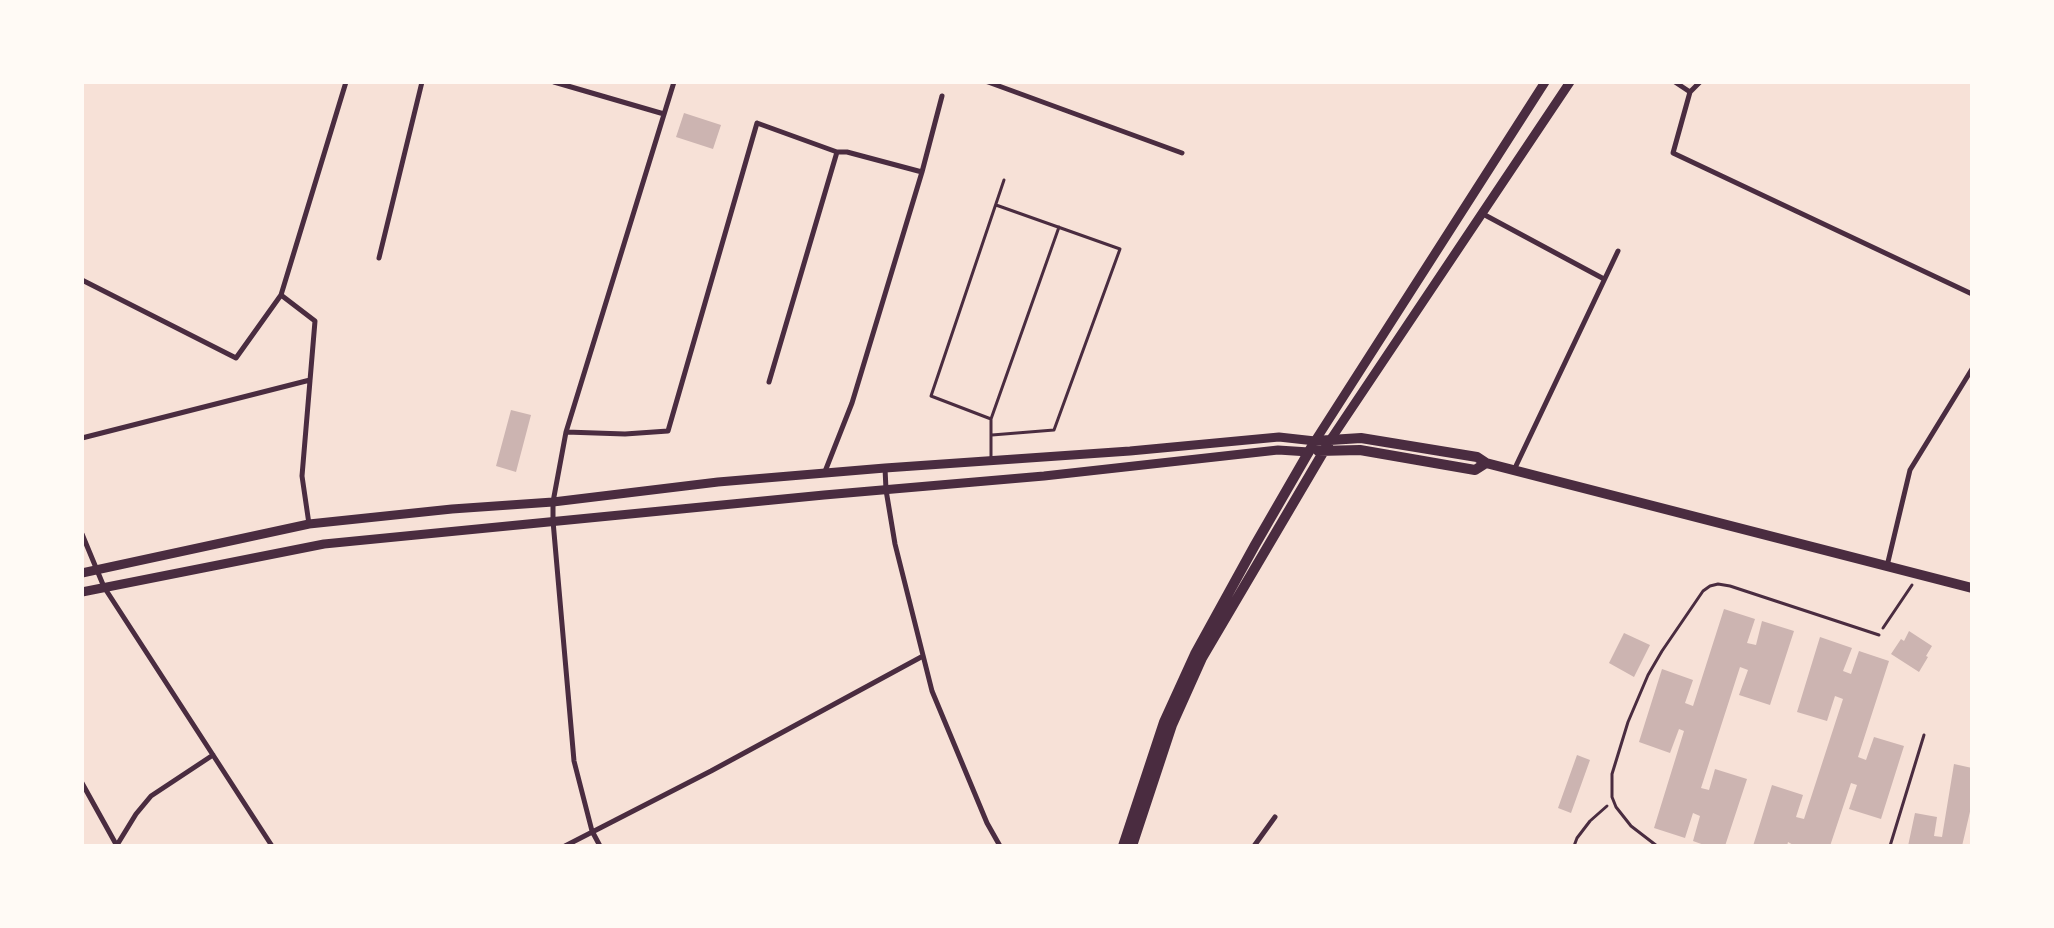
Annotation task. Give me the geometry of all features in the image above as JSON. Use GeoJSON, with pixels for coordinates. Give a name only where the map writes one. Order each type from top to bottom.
{"type":"FeatureCollection","features":[{"type":"Feature","properties":{"kind":"main road"},"geometry":{"type":"LineString","coordinates":[[1124,846],[1164,722],[1195,654],[1255,545],[1316,441],[1361,438],[1477,457],[1486,463],[1972,588]]}},
{"type":"Feature","properties":{"kind":"main road"},"geometry":{"type":"LineString","coordinates":[[1132,846],[1172,725],[1202,658],[1331,439]]}},
{"type":"Feature","properties":{"kind":"main road"},"geometry":{"type":"LineString","coordinates":[[1309,452],[1360,450],[1475,470],[1486,463]]}},
{"type":"Feature","properties":{"kind":"street"},"geometry":{"type":"LineString","coordinates":[[82,280],[236,358],[281,295],[346,82]]}},
{"type":"Feature","properties":{"kind":"street"},"geometry":{"type":"LineString","coordinates":[[379,258],[422,82]]}},
{"type":"Feature","properties":{"kind":"street"},"geometry":{"type":"LineString","coordinates":[[554,82],[664,114]]}},
{"type":"Feature","properties":{"kind":"street"},"geometry":{"type":"LineString","coordinates":[[600,846],[592,830],[574,761],[553,521],[553,502],[566,432],[674,82]]}},
{"type":"Feature","properties":{"kind":"street"},"geometry":{"type":"LineString","coordinates":[[988,82],[1182,153]]}},
{"type":"Feature","properties":{"kind":"street"},"geometry":{"type":"LineString","coordinates":[[82,572],[309,524],[553,502],[718,482],[885,468],[1109,452],[1279,436],[1316,441],[1545,82]]}},
{"type":"Feature","properties":{"kind":"street"},"geometry":{"type":"LineString","coordinates":[[1331,439],[1570,82]]}},
{"type":"Feature","properties":{"kind":"street"},"geometry":{"type":"LineString","coordinates":[[1675,82],[1690,92]]}},
{"type":"Feature","properties":{"kind":"street"},"geometry":{"type":"LineString","coordinates":[[1700,82],[1690,92],[1673,153],[1972,294]]}},
{"type":"Feature","properties":{"kind":"street"},"geometry":{"type":"LineString","coordinates":[[824,474],[852,403],[922,172],[942,96]]}},
{"type":"Feature","properties":{"kind":"street"},"geometry":{"type":"LineString","coordinates":[[566,432],[625,434],[668,431],[757,124],[837,152],[847,152],[922,172]]}},
{"type":"Feature","properties":{"kind":"street"},"geometry":{"type":"LineString","coordinates":[[768,382],[837,152]]}},
{"type":"Feature","properties":{"kind":"street"},"geometry":{"type":"LineString","coordinates":[[1483,214],[1604,279]]}},
{"type":"Feature","properties":{"kind":"street"},"geometry":{"type":"LineString","coordinates":[[1514,470],[1618,251]]}},
{"type":"Feature","properties":{"kind":"street"},"geometry":{"type":"LineString","coordinates":[[281,295],[315,321],[302,476],[309,524]]}},
{"type":"Feature","properties":{"kind":"street"},"geometry":{"type":"LineString","coordinates":[[1887,566],[1910,470],[1972,370]]}},
{"type":"Feature","properties":{"kind":"street"},"geometry":{"type":"LineString","coordinates":[[82,438],[310,380]]}},
{"type":"Feature","properties":{"kind":"street"},"geometry":{"type":"LineString","coordinates":[[82,592],[324,544],[1036,477],[1278,450],[1309,452]]}},
{"type":"Feature","properties":{"kind":"street"},"geometry":{"type":"LineString","coordinates":[[1109,452],[1110,468]]}},
{"type":"Feature","properties":{"kind":"street"},"geometry":{"type":"LineString","coordinates":[[885,468],[886,490],[895,544],[932,692],[987,823],[1000,846]]}},
{"type":"Feature","properties":{"kind":"street"},"geometry":{"type":"LineString","coordinates":[[82,534],[104,588],[272,846]]}},
{"type":"Feature","properties":{"kind":"street"},"geometry":{"type":"LineString","coordinates":[[565,846],[592,830],[711,771],[923,656]]}},
{"type":"Feature","properties":{"kind":"street"},"geometry":{"type":"LineString","coordinates":[[82,783],[117,845],[136,814],[151,796],[213,754]]}},
{"type":"Feature","properties":{"kind":"street"},"geometry":{"type":"LineString","coordinates":[[1254,846],[1275,817]]}},
{"type":"Feature","properties":{"kind":"lane"},"geometry":{"type":"LineString","coordinates":[[991,420],[931,396],[1004,180]]}},
{"type":"Feature","properties":{"kind":"lane"},"geometry":{"type":"LineString","coordinates":[[992,435],[1054,430],[1120,249],[996,205]]}},
{"type":"Feature","properties":{"kind":"lane"},"geometry":{"type":"LineString","coordinates":[[991,461],[991,420],[1059,227]]}},
{"type":"Feature","properties":{"kind":"lane"},"geometry":{"type":"LineString","coordinates":[[1658,846],[1631,826],[1621,815],[1613,801],[1612,774],[1628,722],[1641,690],[1662,651],[1694,601],[1710,586],[1718,584],[1730,586],[1879,635]]}},
{"type":"Feature","properties":{"kind":"lane"},"geometry":{"type":"LineString","coordinates":[[1890,846],[1924,735]]}},
{"type":"Feature","properties":{"kind":"path"},"geometry":{"type":"LineString","coordinates":[[1879,635],[1919,574]]}},
{"type":"Feature","properties":{"kind":"path"},"geometry":{"type":"LineString","coordinates":[[1574,846],[1577,838],[1590,821],[1613,801]]}},
{"type":"Feature","properties":{"kind":"building"},"geometry":{"type":"Polygon","coordinates":[[[684,113],[721,125],[713,149],[676,137],[684,113]]]}},
{"type":"Feature","properties":{"kind":"building"},"geometry":{"type":"Polygon","coordinates":[[[511,410],[531,415],[516,472],[496,466],[511,410]]]}},
{"type":"Feature","properties":{"kind":"building"},"geometry":{"type":"Polygon","coordinates":[[[1724,609],[1755,619],[1747,643],[1756,645],[1762,621],[1794,631],[1770,705],[1739,695],[1748,670],[1740,667],[1701,788],[1709,790],[1715,769],[1747,779],[1725,846],[1707,846],[1693,841],[1700,816],[1693,813],[1685,838],[1654,828],[1684,731],[1679,729],[1670,753],[1639,742],[1662,669],[1693,680],[1685,703],[1693,706],[1724,609]]]}},
{"type":"Feature","properties":{"kind":"building"},"geometry":{"type":"Polygon","coordinates":[[[1909,631],[1932,646],[1919,672],[1891,654],[1901,639],[1904,641],[1909,631]]]}},
{"type":"Feature","properties":{"kind":"building"},"geometry":{"type":"Polygon","coordinates":[[[1624,633],[1650,645],[1634,677],[1609,663],[1624,633]]]}},
{"type":"Feature","properties":{"kind":"building"},"geometry":{"type":"Polygon","coordinates":[[[1820,637],[1852,648],[1843,671],[1851,674],[1859,651],[1889,661],[1858,757],[1866,760],[1874,737],[1904,746],[1881,819],[1849,809],[1857,785],[1851,783],[1830,846],[1795,846],[1788,842],[1787,846],[1753,846],[1772,785],[1803,795],[1796,817],[1804,819],[1843,699],[1835,696],[1827,721],[1797,712],[1820,637]]]}},
{"type":"Feature","properties":{"kind":"building"},"geometry":{"type":"Polygon","coordinates":[[[1577,755],[1590,760],[1571,813],[1558,808],[1577,755]]]}},
{"type":"Feature","properties":{"kind":"building"},"geometry":{"type":"Polygon","coordinates":[[[1954,764],[1972,768],[1972,803],[1962,846],[1908,846],[1915,813],[1937,817],[1934,836],[1942,837],[1954,764]]]}}]}
